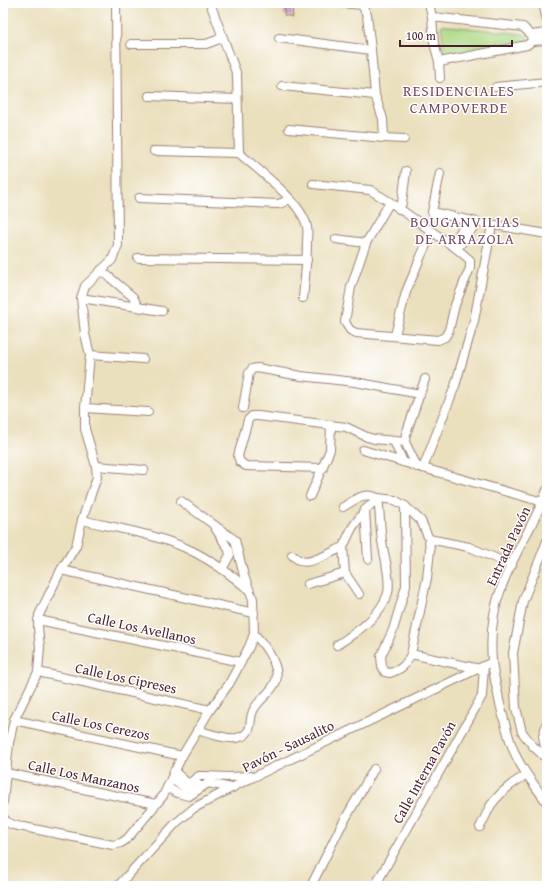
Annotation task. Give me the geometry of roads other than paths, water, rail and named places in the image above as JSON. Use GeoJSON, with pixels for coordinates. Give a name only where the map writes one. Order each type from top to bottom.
{"type":"FeatureCollection","features":[{"type":"Feature","properties":{"kind":"street"},"geometry":{"type":"LineString","coordinates":[[3,802],[9,744],[14,720],[38,672],[40,647],[38,620],[61,570],[76,546],[82,520],[97,477],[96,466],[85,429],[85,408],[90,355],[85,334],[81,298],[83,289],[88,282],[112,260],[118,245],[116,3]]}},
{"type":"Feature","properties":{"kind":"street"},"geometry":{"type":"LineString","coordinates":[[340,3],[362,4],[367,15],[374,95],[383,120],[384,138]]}},
{"type":"Feature","properties":{"kind":"street"},"geometry":{"type":"LineString","coordinates":[[429,3],[434,43],[439,62],[440,78]]}},
{"type":"Feature","properties":{"kind":"street"},"geometry":{"type":"LineString","coordinates":[[543,3],[547,21]]}},
{"type":"Feature","properties":{"kind":"street"},"geometry":{"type":"LineString","coordinates":[[208,5],[237,75],[239,153]]}},
{"type":"Feature","properties":{"kind":"street"},"geometry":{"type":"LineString","coordinates":[[432,18],[523,27],[532,38],[547,40]]}},
{"type":"Feature","properties":{"kind":"street"},"geometry":{"type":"LineString","coordinates":[[439,62],[527,46],[532,38],[547,33]]}},
{"type":"Feature","properties":{"kind":"street"},"geometry":{"type":"LineString","coordinates":[[132,44],[206,44],[222,37]]}},
{"type":"Feature","properties":{"kind":"street"},"geometry":{"type":"LineString","coordinates":[[279,38],[371,50]]}},
{"type":"Feature","properties":{"kind":"street"},"geometry":{"type":"LineString","coordinates":[[496,88],[547,82]]}},
{"type":"Feature","properties":{"kind":"street"},"geometry":{"type":"LineString","coordinates":[[282,86],[374,95]]}},
{"type":"Feature","properties":{"kind":"street"},"geometry":{"type":"LineString","coordinates":[[149,96],[237,99]]}},
{"type":"Feature","properties":{"kind":"street"},"geometry":{"type":"LineString","coordinates":[[289,128],[404,139]]}},
{"type":"Feature","properties":{"kind":"street"},"geometry":{"type":"LineString","coordinates":[[154,151],[239,153],[279,188],[297,207],[307,228],[307,260],[303,298]]}},
{"type":"Feature","properties":{"kind":"street"},"geometry":{"type":"LineString","coordinates":[[400,209],[406,171]]}},
{"type":"Feature","properties":{"kind":"street"},"geometry":{"type":"LineString","coordinates":[[440,173],[432,212],[492,225],[547,234]]}},
{"type":"Feature","properties":{"kind":"street"},"geometry":{"type":"LineString","coordinates":[[313,184],[370,190],[390,202],[400,209],[470,260],[470,268],[455,305],[449,330],[445,337],[438,340],[356,333],[350,330],[345,322],[351,287],[366,243],[390,202]]}},
{"type":"Feature","properties":{"kind":"street"},"geometry":{"type":"LineString","coordinates":[[139,198],[277,204],[289,199]]}},
{"type":"Feature","properties":{"kind":"street"},"geometry":{"type":"LineString","coordinates":[[454,247],[473,221]]}},
{"type":"Feature","properties":{"kind":"street"},"geometry":{"type":"LineString","coordinates":[[420,467],[455,386],[474,322],[492,225]]}},
{"type":"Feature","properties":{"kind":"street"},"geometry":{"type":"LineString","coordinates":[[395,336],[406,292],[432,232]]}},
{"type":"Feature","properties":{"kind":"street"},"geometry":{"type":"LineString","coordinates":[[336,239],[366,243]]}},
{"type":"Feature","properties":{"kind":"street"},"geometry":{"type":"LineString","coordinates":[[138,258],[307,260]]}},
{"type":"Feature","properties":{"kind":"street"},"geometry":{"type":"LineString","coordinates":[[101,270],[133,298],[138,307]]}},
{"type":"Feature","properties":{"kind":"street"},"geometry":{"type":"LineString","coordinates":[[81,298],[162,311]]}},
{"type":"Feature","properties":{"kind":"street"},"geometry":{"type":"LineString","coordinates":[[90,355],[142,359]]}},
{"type":"Feature","properties":{"kind":"street"},"geometry":{"type":"LineString","coordinates":[[244,408],[249,373],[252,369],[257,368],[301,376],[355,382],[420,394]]}},
{"type":"Feature","properties":{"kind":"street"},"geometry":{"type":"LineString","coordinates":[[420,467],[404,442],[425,379]]}},
{"type":"Feature","properties":{"kind":"street"},"geometry":{"type":"LineString","coordinates":[[85,408],[148,412]]}},
{"type":"Feature","properties":{"kind":"street"},"geometry":{"type":"LineString","coordinates":[[323,468],[246,466],[242,464],[239,461],[238,456],[250,417],[258,416],[346,427],[374,439],[404,442]]}},
{"type":"Feature","properties":{"kind":"street"},"geometry":{"type":"LineString","coordinates":[[310,496],[330,450],[331,425]]}},
{"type":"Feature","properties":{"kind":"street"},"geometry":{"type":"LineString","coordinates":[[394,441],[403,462]]}},
{"type":"Feature","properties":{"kind":"street"},"geometry":{"type":"LineString","coordinates":[[363,450],[543,502]]}},
{"type":"Feature","properties":{"kind":"street"},"geometry":{"type":"LineString","coordinates":[[96,466],[144,470]]}},
{"type":"Feature","properties":{"kind":"street","name":"Entrada Pavón"},"geometry":{"type":"LineString","coordinates":[[547,490],[543,502],[502,585],[497,600],[492,635],[492,662],[508,734],[517,757],[526,774],[547,803]]}},
{"type":"Feature","properties":{"kind":"street"},"geometry":{"type":"LineString","coordinates":[[343,507],[367,494],[378,498],[395,500],[405,506],[421,521],[429,539],[430,550],[427,578],[411,654],[407,664],[398,671],[390,674],[385,672],[382,666],[381,656],[393,630],[406,586],[405,506]]}},
{"type":"Feature","properties":{"kind":"street"},"geometry":{"type":"LineString","coordinates":[[359,594],[345,573],[343,547],[352,528],[365,510],[378,498]]}},
{"type":"Feature","properties":{"kind":"street"},"geometry":{"type":"LineString","coordinates":[[337,645],[365,626],[381,608],[388,592],[387,566],[382,541],[378,498]]}},
{"type":"Feature","properties":{"kind":"street"},"geometry":{"type":"LineString","coordinates":[[4,819],[10,824],[113,845],[117,845],[127,839],[168,788],[182,756],[197,730],[229,684],[249,647],[254,634],[253,598],[244,576],[236,540],[181,501]]}},
{"type":"Feature","properties":{"kind":"street"},"geometry":{"type":"LineString","coordinates":[[365,510],[368,559]]}},
{"type":"Feature","properties":{"kind":"street"},"geometry":{"type":"LineString","coordinates":[[82,520],[159,539],[196,553],[234,577],[249,590]]}},
{"type":"Feature","properties":{"kind":"street"},"geometry":{"type":"LineString","coordinates":[[211,522],[229,550],[230,555],[222,569]]}},
{"type":"Feature","properties":{"kind":"street"},"geometry":{"type":"LineString","coordinates":[[429,539],[469,547],[512,565]]}},
{"type":"Feature","properties":{"kind":"street"},"geometry":{"type":"LineString","coordinates":[[547,541],[522,601],[513,653],[516,708],[522,732],[533,746],[547,759]]}},
{"type":"Feature","properties":{"kind":"street"},"geometry":{"type":"LineString","coordinates":[[292,556],[301,561],[306,561],[343,547]]}},
{"type":"Feature","properties":{"kind":"street"},"geometry":{"type":"LineString","coordinates":[[61,570],[254,613]]}},
{"type":"Feature","properties":{"kind":"street"},"geometry":{"type":"LineString","coordinates":[[308,584],[345,573]]}},
{"type":"Feature","properties":{"kind":"street","name":"Calle Los Avellanos"},"geometry":{"type":"LineString","coordinates":[[38,620],[241,662]]}},
{"type":"Feature","properties":{"kind":"street"},"geometry":{"type":"LineString","coordinates":[[197,730],[233,738],[242,736],[251,726],[254,709],[274,685],[277,674],[275,666],[264,644],[254,634]]}},
{"type":"Feature","properties":{"kind":"street"},"geometry":{"type":"LineString","coordinates":[[411,654],[482,667]]}},
{"type":"Feature","properties":{"kind":"street","name":"Pavón - Sausalito"},"geometry":{"type":"LineString","coordinates":[[118,886],[184,816],[194,808],[222,794],[234,786],[492,662]]}},
{"type":"Feature","properties":{"kind":"street","name":"Calle Interna Pavón"},"geometry":{"type":"LineString","coordinates":[[375,886],[482,696],[482,667]]}},
{"type":"Feature","properties":{"kind":"street","name":"Calle Los Cipreses"},"geometry":{"type":"LineString","coordinates":[[38,672],[210,710]]}},
{"type":"Feature","properties":{"kind":"street","name":"Calle Los Cerezos"},"geometry":{"type":"LineString","coordinates":[[14,720],[182,756]]}},
{"type":"Feature","properties":{"kind":"street"},"geometry":{"type":"LineString","coordinates":[[547,722],[543,736],[547,759]]}},
{"type":"Feature","properties":{"kind":"street"},"geometry":{"type":"LineString","coordinates":[[311,886],[340,828],[374,769]]}},
{"type":"Feature","properties":{"kind":"street","name":"Calle Los Manzanos"},"geometry":{"type":"LineString","coordinates":[[6,773],[156,804]]}},
{"type":"Feature","properties":{"kind":"street"},"geometry":{"type":"LineString","coordinates":[[480,827],[490,806],[516,781],[526,774]]}},
{"type":"Feature","properties":{"kind":"street"},"geometry":{"type":"LineString","coordinates":[[173,775],[190,783],[199,776],[229,778],[255,776]]}},
{"type":"Feature","properties":{"kind":"street"},"geometry":{"type":"LineString","coordinates":[[229,778],[234,786]]}},
{"type":"Feature","properties":{"kind":"street"},"geometry":{"type":"LineString","coordinates":[[168,788],[177,793],[189,796],[208,783],[234,786]]}},
{"type":"Feature","properties":{"kind":"street"},"geometry":{"type":"LineString","coordinates":[[218,784],[222,794]]}},
{"type":"Feature","properties":{"kind":"district","name":"RESIDENCIALES CAMPOVERDE"},"geometry":{"type":"Point","coordinates":[459,100]}},
{"type":"Feature","properties":{"kind":"district","name":"BOUGANVILIAS DE ARRAZOLA"},"geometry":{"type":"Point","coordinates":[465,230]}}]}
